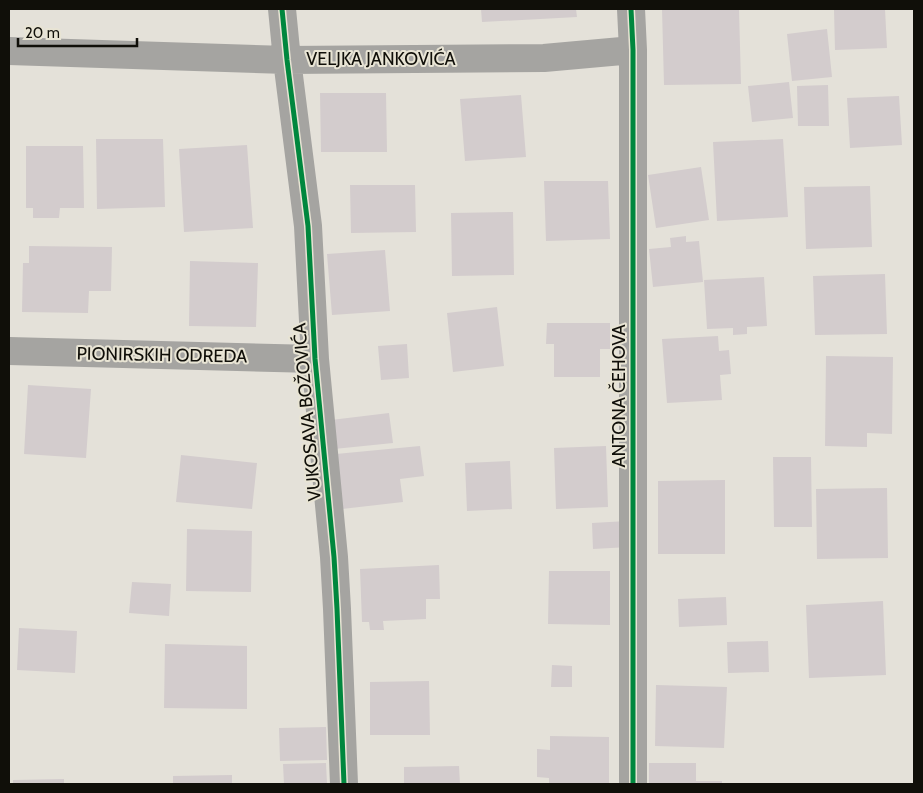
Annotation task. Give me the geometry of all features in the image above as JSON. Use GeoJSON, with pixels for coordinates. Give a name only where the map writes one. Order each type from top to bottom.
{"type":"FeatureCollection","features":[{"type":"Feature","properties":{"kind":"street","name":"VUKOSAVA BOŽOVIĆA"},"geometry":{"type":"LineString","coordinates":[[282,9],[308,226],[315,358],[334,557],[344,784]]}},
{"type":"Feature","properties":{"kind":"street","name":"ANTONA ČEHOVA"},"geometry":{"type":"LineString","coordinates":[[631,9],[633,50],[633,784]]}},
{"type":"Feature","properties":{"kind":"street","name":"VELJKA JANKOVIĆA"},"geometry":{"type":"LineString","coordinates":[[9,51],[287,60],[544,58],[633,50]]}},
{"type":"Feature","properties":{"kind":"street","name":"PIONIRSKIH ODREDA"},"geometry":{"type":"LineString","coordinates":[[9,352],[315,358]]}},
{"type":"Feature","properties":{"kind":"building"},"geometry":{"type":"Polygon","coordinates":[[[481,9],[576,9],[577,17],[482,22],[481,9]]]}},
{"type":"Feature","properties":{"kind":"building"},"geometry":{"type":"Polygon","coordinates":[[[662,9],[739,9],[741,84],[664,85],[662,9]]]}},
{"type":"Feature","properties":{"kind":"building"},"geometry":{"type":"Polygon","coordinates":[[[834,9],[885,9],[887,48],[835,50],[834,9]]]}},
{"type":"Feature","properties":{"kind":"building"},"geometry":{"type":"Polygon","coordinates":[[[827,29],[832,77],[792,81],[787,34],[827,29]]]}},
{"type":"Feature","properties":{"kind":"building"},"geometry":{"type":"Polygon","coordinates":[[[789,82],[793,118],[752,122],[748,86],[789,82]]]}},
{"type":"Feature","properties":{"kind":"building"},"geometry":{"type":"Polygon","coordinates":[[[828,85],[829,126],[798,126],[797,86],[828,85]]]}},
{"type":"Feature","properties":{"kind":"building"},"geometry":{"type":"Polygon","coordinates":[[[320,93],[386,93],[387,152],[321,152],[320,93]]]}},
{"type":"Feature","properties":{"kind":"building"},"geometry":{"type":"Polygon","coordinates":[[[521,95],[526,157],[465,161],[460,99],[521,95]]]}},
{"type":"Feature","properties":{"kind":"building"},"geometry":{"type":"Polygon","coordinates":[[[899,96],[902,145],[850,148],[847,98],[899,96]]]}},
{"type":"Feature","properties":{"kind":"building"},"geometry":{"type":"Polygon","coordinates":[[[96,139],[163,139],[165,207],[97,209],[96,139]]]}},
{"type":"Feature","properties":{"kind":"building"},"geometry":{"type":"Polygon","coordinates":[[[783,139],[788,217],[717,221],[713,142],[783,139]]]}},
{"type":"Feature","properties":{"kind":"building"},"geometry":{"type":"Polygon","coordinates":[[[247,145],[253,228],[184,232],[179,149],[247,145]]]}},
{"type":"Feature","properties":{"kind":"building"},"geometry":{"type":"Polygon","coordinates":[[[26,146],[83,146],[84,208],[60,208],[59,218],[33,218],[33,208],[26,208],[26,146]]]}},
{"type":"Feature","properties":{"kind":"building"},"geometry":{"type":"Polygon","coordinates":[[[701,167],[709,220],[656,228],[648,175],[701,167]]]}},
{"type":"Feature","properties":{"kind":"building"},"geometry":{"type":"Polygon","coordinates":[[[544,181],[608,181],[610,239],[546,241],[544,181]]]}},
{"type":"Feature","properties":{"kind":"building"},"geometry":{"type":"Polygon","coordinates":[[[350,185],[415,185],[416,232],[351,233],[350,185]]]}},
{"type":"Feature","properties":{"kind":"building"},"geometry":{"type":"Polygon","coordinates":[[[870,186],[872,247],[806,249],[804,187],[870,186]]]}},
{"type":"Feature","properties":{"kind":"building"},"geometry":{"type":"Polygon","coordinates":[[[513,212],[514,275],[452,276],[451,213],[513,212]]]}},
{"type":"Feature","properties":{"kind":"building"},"geometry":{"type":"Polygon","coordinates":[[[686,236],[686,242],[699,241],[703,282],[653,287],[649,249],[671,247],[670,238],[686,236]]]}},
{"type":"Feature","properties":{"kind":"building"},"geometry":{"type":"Polygon","coordinates":[[[29,246],[112,247],[111,291],[89,291],[88,313],[22,312],[23,263],[29,263],[29,246]]]}},
{"type":"Feature","properties":{"kind":"building"},"geometry":{"type":"Polygon","coordinates":[[[385,250],[390,311],[332,315],[327,254],[385,250]]]}},
{"type":"Feature","properties":{"kind":"building"},"geometry":{"type":"Polygon","coordinates":[[[190,261],[258,263],[256,327],[189,326],[190,261]]]}},
{"type":"Feature","properties":{"kind":"building"},"geometry":{"type":"Polygon","coordinates":[[[885,274],[887,334],[815,335],[813,276],[885,274]]]}},
{"type":"Feature","properties":{"kind":"building"},"geometry":{"type":"Polygon","coordinates":[[[764,277],[767,326],[747,327],[747,334],[733,335],[733,328],[707,329],[704,280],[764,277]]]}},
{"type":"Feature","properties":{"kind":"building"},"geometry":{"type":"Polygon","coordinates":[[[497,307],[504,366],[453,372],[447,313],[497,307]]]}},
{"type":"Feature","properties":{"kind":"building"},"geometry":{"type":"Polygon","coordinates":[[[547,323],[610,323],[610,349],[600,349],[600,377],[554,377],[554,344],[546,344],[547,323]]]}},
{"type":"Feature","properties":{"kind":"building"},"geometry":{"type":"Polygon","coordinates":[[[718,336],[719,351],[729,350],[731,374],[720,375],[722,400],[667,403],[662,339],[718,336]]]}},
{"type":"Feature","properties":{"kind":"building"},"geometry":{"type":"Polygon","coordinates":[[[407,344],[409,378],[381,380],[378,346],[407,344]]]}},
{"type":"Feature","properties":{"kind":"building"},"geometry":{"type":"Polygon","coordinates":[[[826,356],[893,357],[892,434],[867,433],[867,447],[825,446],[826,356]]]}},
{"type":"Feature","properties":{"kind":"building"},"geometry":{"type":"Polygon","coordinates":[[[28,385],[91,389],[86,458],[24,454],[28,385]]]}},
{"type":"Feature","properties":{"kind":"building"},"geometry":{"type":"Polygon","coordinates":[[[389,413],[393,443],[334,449],[331,420],[389,413]]]}},
{"type":"Feature","properties":{"kind":"building"},"geometry":{"type":"Polygon","coordinates":[[[420,446],[424,476],[400,479],[403,502],[342,509],[336,454],[420,446]]]}},
{"type":"Feature","properties":{"kind":"building"},"geometry":{"type":"Polygon","coordinates":[[[606,446],[608,507],[556,509],[554,448],[606,446]]]}},
{"type":"Feature","properties":{"kind":"building"},"geometry":{"type":"Polygon","coordinates":[[[181,455],[257,463],[252,509],[176,502],[181,455]]]}},
{"type":"Feature","properties":{"kind":"building"},"geometry":{"type":"Polygon","coordinates":[[[773,457],[811,457],[812,527],[774,527],[773,457]]]}},
{"type":"Feature","properties":{"kind":"building"},"geometry":{"type":"Polygon","coordinates":[[[510,461],[512,509],[467,511],[465,463],[510,461]]]}},
{"type":"Feature","properties":{"kind":"building"},"geometry":{"type":"Polygon","coordinates":[[[725,480],[725,554],[658,554],[658,481],[725,480]]]}},
{"type":"Feature","properties":{"kind":"building"},"geometry":{"type":"Polygon","coordinates":[[[887,488],[888,558],[817,559],[816,489],[887,488]]]}},
{"type":"Feature","properties":{"kind":"building"},"geometry":{"type":"Polygon","coordinates":[[[627,521],[629,547],[593,549],[592,523],[627,521]]]}},
{"type":"Feature","properties":{"kind":"building"},"geometry":{"type":"Polygon","coordinates":[[[187,529],[252,531],[251,592],[186,591],[187,529]]]}},
{"type":"Feature","properties":{"kind":"building"},"geometry":{"type":"Polygon","coordinates":[[[439,565],[440,599],[426,599],[426,619],[383,621],[384,630],[370,630],[369,622],[362,622],[360,569],[439,565]]]}},
{"type":"Feature","properties":{"kind":"building"},"geometry":{"type":"Polygon","coordinates":[[[549,571],[610,571],[610,625],[548,624],[549,571]]]}},
{"type":"Feature","properties":{"kind":"building"},"geometry":{"type":"Polygon","coordinates":[[[132,582],[171,584],[169,616],[129,613],[132,582]]]}},
{"type":"Feature","properties":{"kind":"building"},"geometry":{"type":"Polygon","coordinates":[[[726,597],[727,625],[679,627],[678,599],[726,597]]]}},
{"type":"Feature","properties":{"kind":"building"},"geometry":{"type":"Polygon","coordinates":[[[883,601],[886,675],[809,678],[806,605],[883,601]]]}},
{"type":"Feature","properties":{"kind":"building"},"geometry":{"type":"Polygon","coordinates":[[[19,628],[77,631],[75,673],[17,670],[19,628]]]}},
{"type":"Feature","properties":{"kind":"building"},"geometry":{"type":"Polygon","coordinates":[[[768,641],[769,672],[728,673],[727,642],[768,641]]]}},
{"type":"Feature","properties":{"kind":"building"},"geometry":{"type":"Polygon","coordinates":[[[165,644],[247,646],[247,709],[164,708],[165,644]]]}},
{"type":"Feature","properties":{"kind":"building"},"geometry":{"type":"Polygon","coordinates":[[[552,665],[572,666],[572,687],[551,687],[552,665]]]}},
{"type":"Feature","properties":{"kind":"building"},"geometry":{"type":"Polygon","coordinates":[[[429,681],[430,735],[370,735],[370,682],[429,681]]]}},
{"type":"Feature","properties":{"kind":"building"},"geometry":{"type":"Polygon","coordinates":[[[656,685],[727,687],[724,748],[655,746],[656,685]]]}},
{"type":"Feature","properties":{"kind":"building"},"geometry":{"type":"Polygon","coordinates":[[[326,727],[327,760],[280,761],[279,728],[326,727]]]}},
{"type":"Feature","properties":{"kind":"building"},"geometry":{"type":"Polygon","coordinates":[[[550,736],[609,737],[609,784],[549,784],[549,778],[537,777],[537,749],[550,750],[550,736]]]}},
{"type":"Feature","properties":{"kind":"building"},"geometry":{"type":"Polygon","coordinates":[[[326,763],[327,784],[284,784],[283,764],[326,763]]]}},
{"type":"Feature","properties":{"kind":"building"},"geometry":{"type":"Polygon","coordinates":[[[649,763],[696,763],[696,781],[722,781],[722,784],[649,784],[649,763]]]}},
{"type":"Feature","properties":{"kind":"building"},"geometry":{"type":"Polygon","coordinates":[[[459,766],[460,784],[404,784],[404,767],[459,766]]]}},
{"type":"Feature","properties":{"kind":"building"},"geometry":{"type":"Polygon","coordinates":[[[232,775],[232,784],[173,784],[173,776],[232,775]]]}},
{"type":"Feature","properties":{"kind":"building"},"geometry":{"type":"Polygon","coordinates":[[[64,779],[64,784],[13,784],[13,780],[64,779]]]}},
{"type":"Feature","properties":{"kind":"cycle path"},"geometry":{"type":"LineString","coordinates":[[282,9],[308,226],[315,359],[334,557],[344,784]]}},
{"type":"Feature","properties":{"kind":"cycle path"},"geometry":{"type":"LineString","coordinates":[[631,9],[633,50],[633,784]]}}]}
